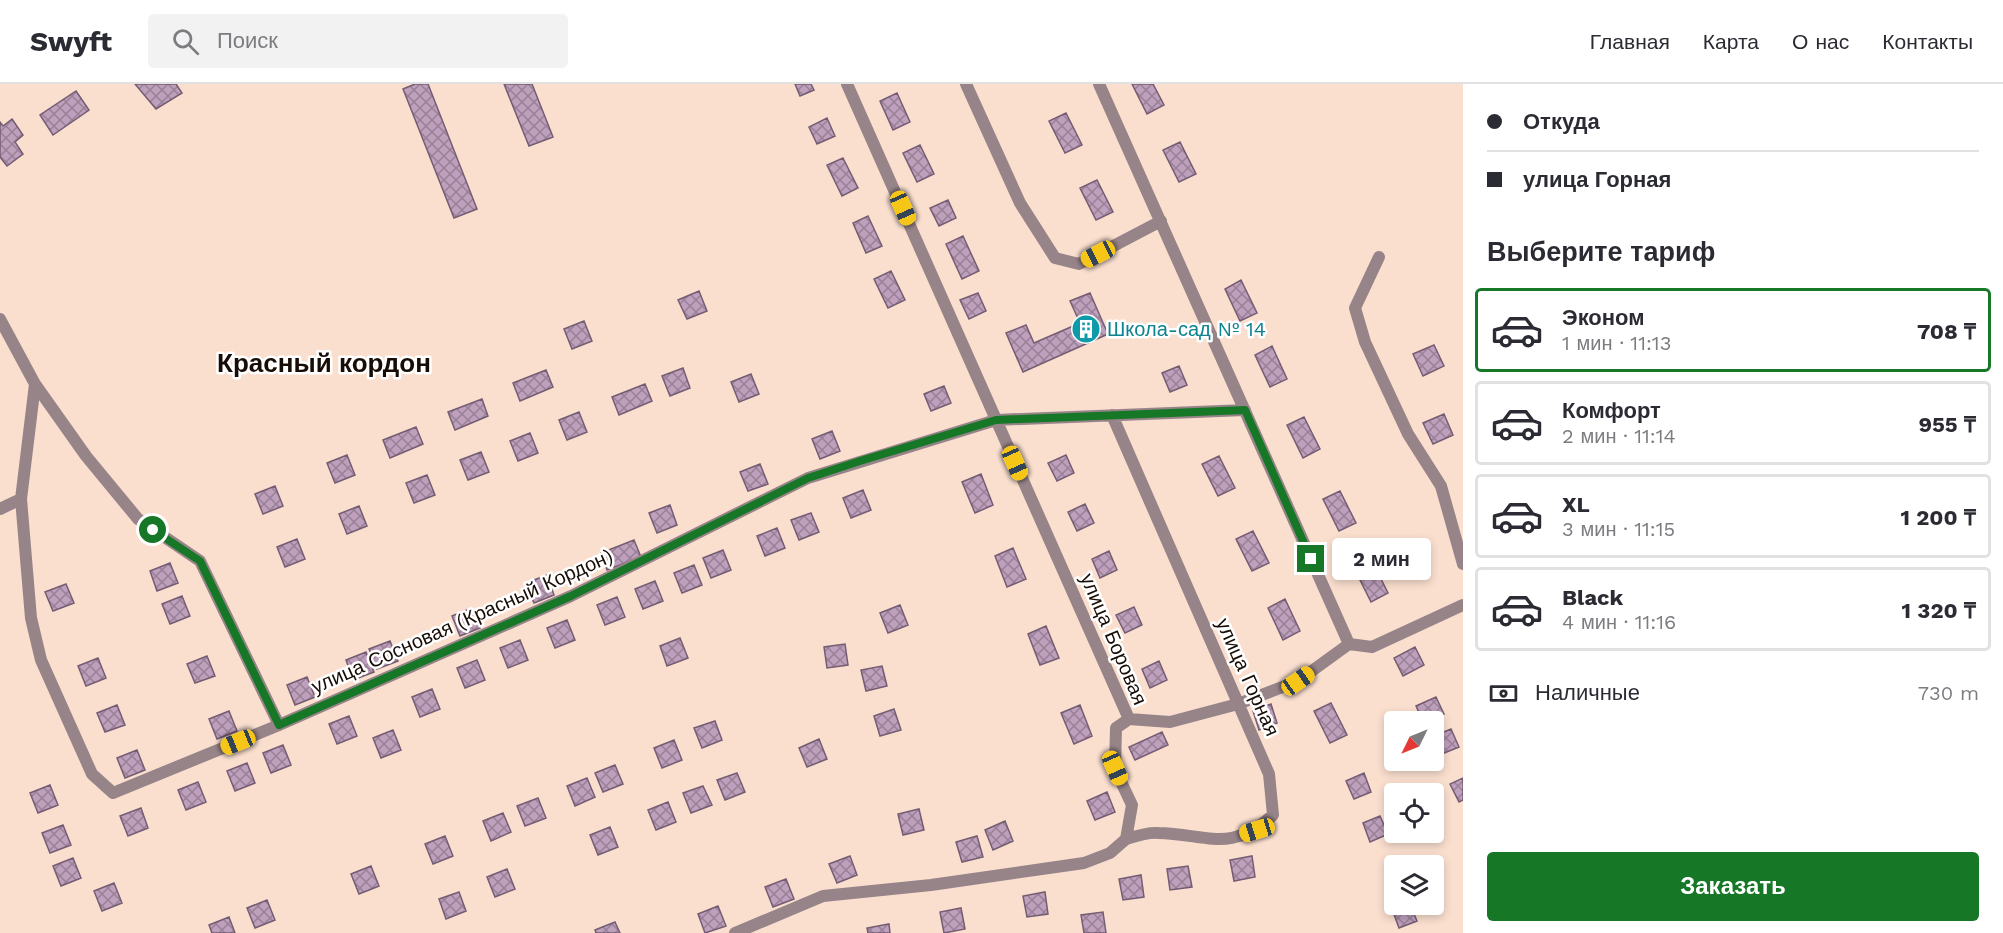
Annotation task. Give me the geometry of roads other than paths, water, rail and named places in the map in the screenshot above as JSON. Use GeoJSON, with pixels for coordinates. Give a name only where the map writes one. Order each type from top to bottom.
{"type":"FeatureCollection","features":[{"type":"Feature","properties":{"kind":"street","name":"улица Боровая"},"geometry":{"type":"LineString","coordinates":[[847,84],[1129,719],[1116,728],[1115,768],[1132,805],[1126,838]]}},
{"type":"Feature","properties":{"kind":"street"},"geometry":{"type":"LineString","coordinates":[[966,84],[1020,203],[1055,258],[1078,264],[1161,221]]}},
{"type":"Feature","properties":{"kind":"street"},"geometry":{"type":"LineString","coordinates":[[1100,84],[1349,644]]}},
{"type":"Feature","properties":{"kind":"street"},"geometry":{"type":"LineString","coordinates":[[1379,257],[1355,308],[1365,342],[1408,434],[1441,486],[1463,564]]}},
{"type":"Feature","properties":{"kind":"street"},"geometry":{"type":"LineString","coordinates":[[0,319],[35,384],[86,456],[138,519],[200,561],[279,725]]}},
{"type":"Feature","properties":{"kind":"street","name":"улица Сосновая (Красный Кордон)"},"geometry":{"type":"LineString","coordinates":[[35,384],[21,499],[31,618],[41,660],[92,774],[113,793],[279,725],[571,596],[808,478],[996,420],[1245,410]]}},
{"type":"Feature","properties":{"kind":"street","name":"улица Горная"},"geometry":{"type":"LineString","coordinates":[[1112,415],[1269,774],[1273,814],[1257,830],[1221,841],[1157,832],[1126,838]]}},
{"type":"Feature","properties":{"kind":"street"},"geometry":{"type":"LineString","coordinates":[[0,509],[21,499]]}},
{"type":"Feature","properties":{"kind":"street"},"geometry":{"type":"LineString","coordinates":[[1129,719],[1170,723],[1238,704],[1298,681],[1349,644],[1372,647],[1463,604]]}},
{"type":"Feature","properties":{"kind":"street"},"geometry":{"type":"LineString","coordinates":[[735,933],[823,896],[931,885],[1084,863],[1110,853],[1126,838]]}},
{"type":"Feature","properties":{"kind":"place","name":"Школа-сад № 14"},"geometry":{"type":"Point","coordinates":[1086,329]}},
{"type":"Feature","properties":{"kind":"district","name":"Красный кордон"},"geometry":{"type":"Point","coordinates":[324,363]}}]}
